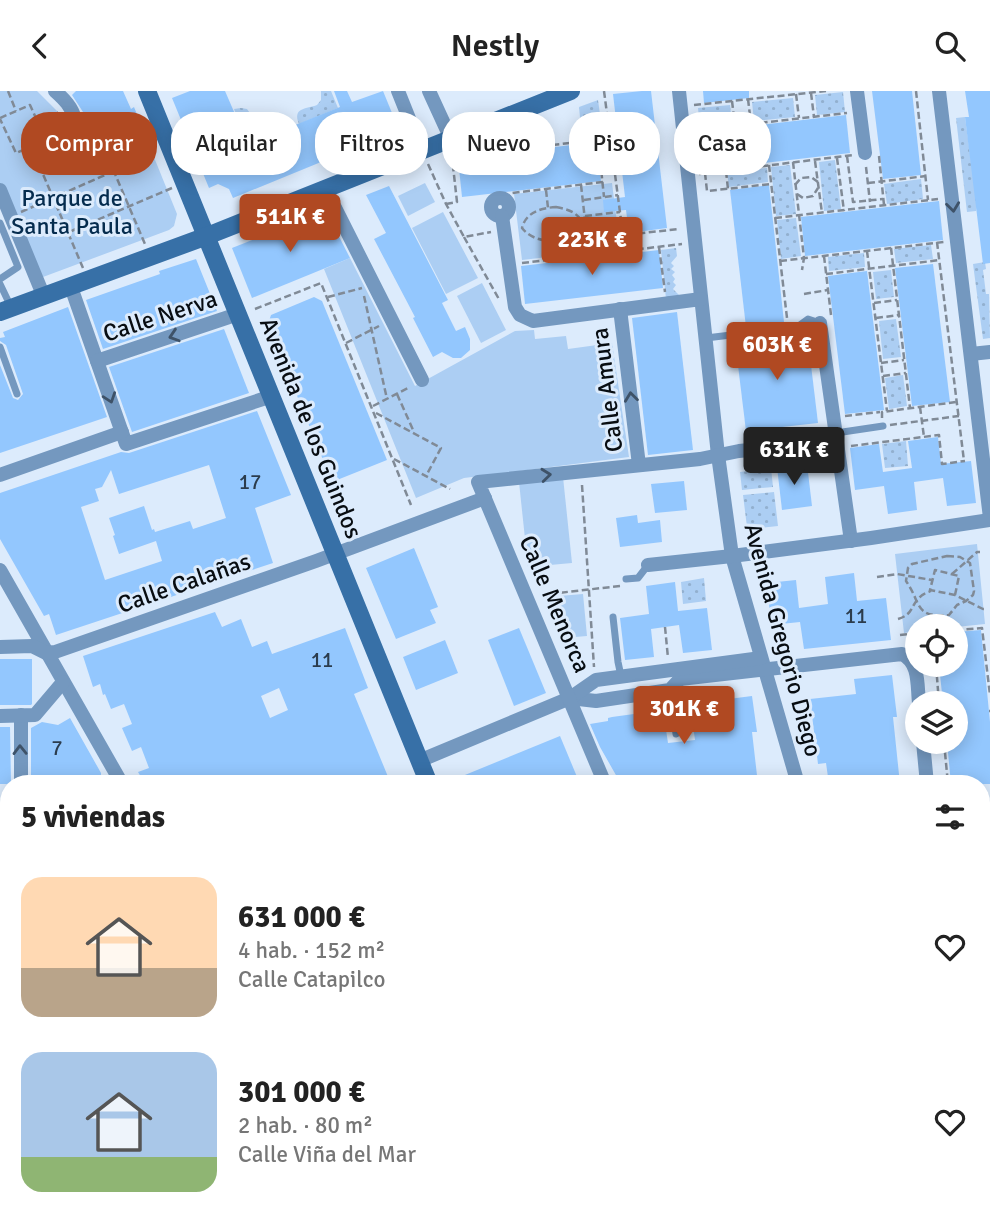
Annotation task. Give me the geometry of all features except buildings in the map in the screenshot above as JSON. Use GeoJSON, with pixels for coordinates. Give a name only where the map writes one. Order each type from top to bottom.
{"type":"FeatureCollection","features":[{"type":"Feature","properties":{"kind":"main road","name":"Avenida de los Guindos"},"geometry":{"type":"LineString","coordinates":[[147,91],[206,236],[247,311],[272,396],[425,775]]}},
{"type":"Feature","properties":{"kind":"main road"},"geometry":{"type":"LineString","coordinates":[[518,112],[571,91]]}},
{"type":"Feature","properties":{"kind":"main road"},"geometry":{"type":"LineString","coordinates":[[6,310],[206,236],[359,175]]}},
{"type":"Feature","properties":{"kind":"street"},"geometry":{"type":"LineString","coordinates":[[55,91],[72,112]]}},
{"type":"Feature","properties":{"kind":"street"},"geometry":{"type":"LineString","coordinates":[[398,91],[406,112]]}},
{"type":"Feature","properties":{"kind":"street"},"geometry":{"type":"LineString","coordinates":[[429,91],[442,119]]}},
{"type":"Feature","properties":{"kind":"street","name":"Avenida Gregorio Diego"},"geometry":{"type":"LineString","coordinates":[[679,91],[682,112]]}},
{"type":"Feature","properties":{"kind":"street"},"geometry":{"type":"LineString","coordinates":[[857,91],[865,153]]}},
{"type":"Feature","properties":{"kind":"street"},"geometry":{"type":"LineString","coordinates":[[648,565],[851,541],[990,519],[939,91]]}},
{"type":"Feature","properties":{"kind":"street"},"geometry":{"type":"LineString","coordinates":[[157,127],[162,125]]}},
{"type":"Feature","properties":{"kind":"street","name":"Avenida Gregorio Diego"},"geometry":{"type":"LineString","coordinates":[[688,175],[718,456],[733,556],[795,775]]}},
{"type":"Feature","properties":{"kind":"street"},"geometry":{"type":"LineString","coordinates":[[325,188],[422,380]]}},
{"type":"Feature","properties":{"kind":"street"},"geometry":{"type":"LineString","coordinates":[[0,190],[5,219],[44,297]]}},
{"type":"Feature","properties":{"kind":"street"},"geometry":{"type":"LineString","coordinates":[[505,200],[498,198],[493,201],[491,207],[492,212],[503,223],[515,307],[520,316],[533,321],[701,299]]}},
{"type":"Feature","properties":{"kind":"street"},"geometry":{"type":"LineString","coordinates":[[71,287],[126,444],[272,396]]}},
{"type":"Feature","properties":{"kind":"street","name":"Calle Amura"},"geometry":{"type":"LineString","coordinates":[[620,309],[639,465]]}},
{"type":"Feature","properties":{"kind":"street","name":"Calle Nerva"},"geometry":{"type":"LineString","coordinates":[[97,361],[247,311]]}},
{"type":"Feature","properties":{"kind":"street"},"geometry":{"type":"LineString","coordinates":[[820,323],[851,541]]}},
{"type":"Feature","properties":{"kind":"street"},"geometry":{"type":"LineString","coordinates":[[971,355],[990,352]]}},
{"type":"Feature","properties":{"kind":"street"},"geometry":{"type":"LineString","coordinates":[[0,475],[121,432]]}},
{"type":"Feature","properties":{"kind":"street"},"geometry":{"type":"LineString","coordinates":[[581,471],[718,456],[835,435]]}},
{"type":"Feature","properties":{"kind":"street","name":"Calle Menorca"},"geometry":{"type":"LineString","coordinates":[[581,471],[478,482],[601,775]]}},
{"type":"Feature","properties":{"kind":"street","name":"Calle Calañas"},"geometry":{"type":"LineString","coordinates":[[47,653],[336,554],[485,498]]}},
{"type":"Feature","properties":{"kind":"street"},"geometry":{"type":"LineString","coordinates":[[0,570],[117,775]]}},
{"type":"Feature","properties":{"kind":"street"},"geometry":{"type":"LineString","coordinates":[[0,647],[32,646],[47,653]]}},
{"type":"Feature","properties":{"kind":"street"},"geometry":{"type":"LineString","coordinates":[[419,761],[570,698],[596,680],[621,676],[670,670],[902,654],[910,658],[915,666],[918,691]]}},
{"type":"Feature","properties":{"kind":"street"},"geometry":{"type":"LineString","coordinates":[[570,698],[596,701],[670,690],[680,679],[763,664]]}},
{"type":"Feature","properties":{"kind":"street"},"geometry":{"type":"LineString","coordinates":[[22,775],[28,715],[63,682]]}},
{"type":"Feature","properties":{"kind":"street"},"geometry":{"type":"LineString","coordinates":[[0,716],[28,715]]}},
{"type":"Feature","properties":{"kind":"street"},"geometry":{"type":"LineString","coordinates":[[924,754],[926,775]]}},
{"type":"Feature","properties":{"kind":"lane"},"geometry":{"type":"LineString","coordinates":[[0,279],[18,267],[5,219]]}},
{"type":"Feature","properties":{"kind":"lane"},"geometry":{"type":"LineString","coordinates":[[0,284],[6,310]]}},
{"type":"Feature","properties":{"kind":"lane"},"geometry":{"type":"LineString","coordinates":[[706,338],[797,327],[808,319],[820,323]]}},
{"type":"Feature","properties":{"kind":"lane"},"geometry":{"type":"LineString","coordinates":[[0,347],[17,394]]}},
{"type":"Feature","properties":{"kind":"lane"},"geometry":{"type":"LineString","coordinates":[[835,435],[883,426]]}},
{"type":"Feature","properties":{"kind":"lane"},"geometry":{"type":"LineString","coordinates":[[627,582],[638,578],[648,565]]}},
{"type":"Feature","properties":{"kind":"lane"},"geometry":{"type":"LineString","coordinates":[[613,617],[621,676]]}},
{"type":"Feature","properties":{"kind":"lane"},"geometry":{"type":"LineString","coordinates":[[670,690],[676,734]]}},
{"type":"Feature","properties":{"kind":"path"},"geometry":{"type":"LineString","coordinates":[[8,91],[16,111]]}},
{"type":"Feature","properties":{"kind":"path"},"geometry":{"type":"LineString","coordinates":[[604,91],[607,112]]}},
{"type":"Feature","properties":{"kind":"path"},"geometry":{"type":"LineString","coordinates":[[681,107],[827,91]]}},
{"type":"Feature","properties":{"kind":"path"},"geometry":{"type":"LineString","coordinates":[[916,91],[928,200]]}},
{"type":"Feature","properties":{"kind":"path"},"geometry":{"type":"LineString","coordinates":[[811,93],[814,117]]}},
{"type":"Feature","properties":{"kind":"path"},"geometry":{"type":"LineString","coordinates":[[796,94],[799,118]]}},
{"type":"Feature","properties":{"kind":"path"},"geometry":{"type":"LineString","coordinates":[[748,99],[750,112]]}},
{"type":"Feature","properties":{"kind":"path"},"geometry":{"type":"LineString","coordinates":[[732,101],[733,112]]}},
{"type":"Feature","properties":{"kind":"path"},"geometry":{"type":"LineString","coordinates":[[21,151],[16,153],[0,118],[30,104],[33,112]]}},
{"type":"Feature","properties":{"kind":"path"},"geometry":{"type":"LineString","coordinates":[[57,112],[69,105]]}},
{"type":"Feature","properties":{"kind":"path"},"geometry":{"type":"LineString","coordinates":[[771,122],[859,112]]}},
{"type":"Feature","properties":{"kind":"path"},"geometry":{"type":"LineString","coordinates":[[446,204],[457,202],[452,157],[569,143]]}},
{"type":"Feature","properties":{"kind":"path"},"geometry":{"type":"LineString","coordinates":[[771,165],[878,151],[884,205]]}},
{"type":"Feature","properties":{"kind":"path"},"geometry":{"type":"LineString","coordinates":[[865,153],[871,207]]}},
{"type":"Feature","properties":{"kind":"path"},"geometry":{"type":"LineString","coordinates":[[847,155],[853,202],[883,199]]}},
{"type":"Feature","properties":{"kind":"path"},"geometry":{"type":"LineString","coordinates":[[837,157],[844,211]]}},
{"type":"Feature","properties":{"kind":"path"},"geometry":{"type":"LineString","coordinates":[[815,160],[822,213]]}},
{"type":"Feature","properties":{"kind":"path"},"geometry":{"type":"LineString","coordinates":[[793,162],[804,258],[802,270]]}},
{"type":"Feature","properties":{"kind":"path"},"geometry":{"type":"LineString","coordinates":[[428,164],[446,204],[505,309],[520,316]]}},
{"type":"Feature","properties":{"kind":"path"},"geometry":{"type":"LineString","coordinates":[[43,175],[89,280]]}},
{"type":"Feature","properties":{"kind":"path"},"geometry":{"type":"LineString","coordinates":[[5,219],[105,175]]}},
{"type":"Feature","properties":{"kind":"path"},"geometry":{"type":"LineString","coordinates":[[116,175],[150,257]]}},
{"type":"Feature","properties":{"kind":"path"},"geometry":{"type":"LineString","coordinates":[[602,175],[604,197]]}},
{"type":"Feature","properties":{"kind":"path"},"geometry":{"type":"LineString","coordinates":[[616,175],[629,251]]}},
{"type":"Feature","properties":{"kind":"path"},"geometry":{"type":"LineString","coordinates":[[705,175],[707,191],[771,184]]}},
{"type":"Feature","properties":{"kind":"path"},"geometry":{"type":"LineString","coordinates":[[726,175],[728,189]]}},
{"type":"Feature","properties":{"kind":"path"},"geometry":{"type":"LineString","coordinates":[[770,175],[788,328]]}},
{"type":"Feature","properties":{"kind":"path"},"geometry":{"type":"LineString","coordinates":[[868,183],[926,176]]}},
{"type":"Feature","properties":{"kind":"path"},"geometry":{"type":"LineString","coordinates":[[795,185],[801,179],[811,177],[818,182]]}},
{"type":"Feature","properties":{"kind":"path"},"geometry":{"type":"LineString","coordinates":[[505,200],[512,193],[603,182]]}},
{"type":"Feature","properties":{"kind":"path"},"geometry":{"type":"LineString","coordinates":[[68,233],[185,183]]}},
{"type":"Feature","properties":{"kind":"path"},"geometry":{"type":"LineString","coordinates":[[581,185],[589,255]]}},
{"type":"Feature","properties":{"kind":"path"},"geometry":{"type":"LineString","coordinates":[[796,193],[803,198],[813,196],[818,188]]}},
{"type":"Feature","properties":{"kind":"path"},"geometry":{"type":"LineString","coordinates":[[546,189],[548,208]]}},
{"type":"Feature","properties":{"kind":"path"},"geometry":{"type":"LineString","coordinates":[[583,200],[618,195]]}},
{"type":"Feature","properties":{"kind":"path"},"geometry":{"type":"LineString","coordinates":[[775,218],[952,197]]}},
{"type":"Feature","properties":{"kind":"path"},"geometry":{"type":"LineString","coordinates":[[522,228],[524,220],[534,212],[556,207],[577,214],[605,237],[694,234]]}},
{"type":"Feature","properties":{"kind":"path"},"geometry":{"type":"LineString","coordinates":[[583,219],[620,212]]}},
{"type":"Feature","properties":{"kind":"path"},"geometry":{"type":"LineString","coordinates":[[464,237],[503,223],[522,228],[538,240],[552,240],[570,234],[578,228],[583,219]]}},
{"type":"Feature","properties":{"kind":"path"},"geometry":{"type":"LineString","coordinates":[[509,264],[659,247],[694,234]]}},
{"type":"Feature","properties":{"kind":"path"},"geometry":{"type":"LineString","coordinates":[[552,240],[554,259]]}},
{"type":"Feature","properties":{"kind":"path"},"geometry":{"type":"LineString","coordinates":[[780,261],[937,242],[964,461]]}},
{"type":"Feature","properties":{"kind":"path"},"geometry":{"type":"LineString","coordinates":[[659,247],[666,304]]}},
{"type":"Feature","properties":{"kind":"path"},"geometry":{"type":"LineString","coordinates":[[891,248],[910,408]]}},
{"type":"Feature","properties":{"kind":"path"},"geometry":{"type":"LineString","coordinates":[[866,251],[887,411],[957,402]]}},
{"type":"Feature","properties":{"kind":"path"},"geometry":{"type":"LineString","coordinates":[[826,274],[940,260]]}},
{"type":"Feature","properties":{"kind":"path"},"geometry":{"type":"LineString","coordinates":[[247,311],[321,283],[411,505]]}},
{"type":"Feature","properties":{"kind":"path"},"geometry":{"type":"LineString","coordinates":[[327,297],[362,288],[387,399]]}},
{"type":"Feature","properties":{"kind":"path"},"geometry":{"type":"LineString","coordinates":[[804,294],[828,290]]}},
{"type":"Feature","properties":{"kind":"path"},"geometry":{"type":"LineString","coordinates":[[874,303],[897,300]]}},
{"type":"Feature","properties":{"kind":"path"},"geometry":{"type":"LineString","coordinates":[[876,318],[899,315]]}},
{"type":"Feature","properties":{"kind":"path"},"geometry":{"type":"LineString","coordinates":[[346,343],[391,320]]}},
{"type":"Feature","properties":{"kind":"path"},"geometry":{"type":"LineString","coordinates":[[881,363],[904,360]]}},
{"type":"Feature","properties":{"kind":"path"},"geometry":{"type":"LineString","coordinates":[[883,376],[906,373]]}},
{"type":"Feature","properties":{"kind":"path"},"geometry":{"type":"LineString","coordinates":[[372,407],[422,380]]}},
{"type":"Feature","properties":{"kind":"path"},"geometry":{"type":"LineString","coordinates":[[397,394],[415,434]]}},
{"type":"Feature","properties":{"kind":"path"},"geometry":{"type":"LineString","coordinates":[[920,407],[924,437]]}},
{"type":"Feature","properties":{"kind":"path"},"geometry":{"type":"LineString","coordinates":[[373,412],[441,448],[426,476]]}},
{"type":"Feature","properties":{"kind":"path"},"geometry":{"type":"LineString","coordinates":[[835,435],[881,412]]}},
{"type":"Feature","properties":{"kind":"path"},"geometry":{"type":"LineString","coordinates":[[883,426],[959,416]]}},
{"type":"Feature","properties":{"kind":"path"},"geometry":{"type":"LineString","coordinates":[[835,435],[939,435],[942,464],[983,459]]}},
{"type":"Feature","properties":{"kind":"path"},"geometry":{"type":"LineString","coordinates":[[392,458],[450,489]]}},
{"type":"Feature","properties":{"kind":"path"},"geometry":{"type":"LineString","coordinates":[[581,471],[596,680]]}},
{"type":"Feature","properties":{"kind":"path"},"geometry":{"type":"LineString","coordinates":[[952,575],[980,552]]}},
{"type":"Feature","properties":{"kind":"path"},"geometry":{"type":"LineString","coordinates":[[955,555],[968,560],[972,567],[974,591],[966,601],[957,605],[949,615],[925,613],[918,607],[906,581],[908,568],[912,564],[955,555]]}},
{"type":"Feature","properties":{"kind":"path"},"geometry":{"type":"LineString","coordinates":[[932,590],[935,570],[959,576],[955,595]]}},
{"type":"Feature","properties":{"kind":"path"},"geometry":{"type":"LineString","coordinates":[[877,577],[897,574],[932,580]]}},
{"type":"Feature","properties":{"kind":"path"},"geometry":{"type":"LineString","coordinates":[[527,598],[627,582]]}},
{"type":"Feature","properties":{"kind":"path"},"geometry":{"type":"LineString","coordinates":[[898,619],[911,612],[919,597],[932,590],[955,595],[986,608]]}},
{"type":"Feature","properties":{"kind":"path"},"geometry":{"type":"LineString","coordinates":[[665,627],[670,670]]}},
{"type":"Feature","properties":{"kind":"path"},"geometry":{"type":"LineString","coordinates":[[968,629],[982,628],[990,695]]}},
{"type":"Feature","properties":{"kind":"path"},"geometry":{"type":"LineString","coordinates":[[900,635],[905,634]]}},
{"type":"Feature","properties":{"kind":"path"},"geometry":{"type":"LineString","coordinates":[[945,754],[947,775]]}},
{"type":"Feature","properties":{"kind":"green space","name":"Parque de Santa Paula"},"geometry":{"type":"Polygon","coordinates":[[[0,91],[37,91],[58,112],[21,112],[21,175],[157,175],[157,165],[177,214],[174,226],[169,230],[43,277],[0,195],[0,91]]]}},
{"type":"Feature","properties":{"kind":"green space"},"geometry":{"type":"Polygon","coordinates":[[[321,91],[331,91],[338,108],[328,112],[315,112],[315,117],[301,123],[299,112],[317,105],[321,100],[321,91]]]}},
{"type":"Feature","properties":{"kind":"green space"},"geometry":{"type":"Polygon","coordinates":[[[843,92],[845,112],[817,115],[815,95],[843,92]]]}},
{"type":"Feature","properties":{"kind":"green space"},"geometry":{"type":"Polygon","coordinates":[[[793,98],[795,117],[771,119],[771,112],[753,112],[752,102],[793,98]]]}},
{"type":"Feature","properties":{"kind":"green space"},"geometry":{"type":"Polygon","coordinates":[[[598,100],[600,112],[579,112],[579,107],[598,100]]]}},
{"type":"Feature","properties":{"kind":"green space"},"geometry":{"type":"Polygon","coordinates":[[[730,105],[731,112],[698,112],[698,108],[730,105]]]}},
{"type":"Feature","properties":{"kind":"green space"},"geometry":{"type":"Polygon","coordinates":[[[234,109],[247,109],[250,112],[235,112],[234,109]]]}},
{"type":"Feature","properties":{"kind":"green space"},"geometry":{"type":"Polygon","coordinates":[[[965,117],[977,205],[976,211],[967,212],[956,118],[965,117]]]}},
{"type":"Feature","properties":{"kind":"green space"},"geometry":{"type":"Polygon","coordinates":[[[835,160],[841,209],[824,211],[819,162],[835,160]]]}},
{"type":"Feature","properties":{"kind":"green space"},"geometry":{"type":"Polygon","coordinates":[[[790,165],[796,214],[776,216],[771,167],[790,165]]]}},
{"type":"Feature","properties":{"kind":"green space"},"geometry":{"type":"Polygon","coordinates":[[[727,175],[768,175],[768,182],[729,187],[727,175]]]}},
{"type":"Feature","properties":{"kind":"green space"},"geometry":{"type":"Polygon","coordinates":[[[921,179],[923,199],[887,204],[884,184],[921,179]]]}},
{"type":"Feature","properties":{"kind":"green space"},"geometry":{"type":"Polygon","coordinates":[[[425,183],[435,202],[408,216],[398,196],[425,183]]]}},
{"type":"Feature","properties":{"kind":"green space"},"geometry":{"type":"Polygon","coordinates":[[[612,183],[619,238],[626,238],[626,248],[522,260],[514,194],[612,183]]]}},
{"type":"Feature","properties":{"kind":"green space"},"geometry":{"type":"Polygon","coordinates":[[[443,212],[478,278],[446,294],[412,228],[443,212]]]}},
{"type":"Feature","properties":{"kind":"green space"},"geometry":{"type":"Polygon","coordinates":[[[796,218],[801,256],[781,259],[777,220],[796,218]]]}},
{"type":"Feature","properties":{"kind":"green space"},"geometry":{"type":"Polygon","coordinates":[[[931,245],[933,259],[896,263],[894,249],[931,245]]]}},
{"type":"Feature","properties":{"kind":"green space"},"geometry":{"type":"Polygon","coordinates":[[[676,248],[677,256],[671,263],[674,266],[671,269],[675,272],[672,275],[676,285],[673,289],[680,296],[666,299],[661,250],[676,248]]]}},
{"type":"Feature","properties":{"kind":"green space"},"geometry":{"type":"Polygon","coordinates":[[[864,253],[865,267],[829,271],[828,257],[864,253]]]}},
{"type":"Feature","properties":{"kind":"green space"},"geometry":{"type":"Polygon","coordinates":[[[350,258],[415,386],[515,331],[534,330],[535,339],[566,336],[568,349],[612,343],[629,457],[464,478],[416,498],[324,269],[350,258]]]}},
{"type":"Feature","properties":{"kind":"green space"},"geometry":{"type":"Polygon","coordinates":[[[985,262],[986,269],[983,270],[986,294],[989,294],[990,338],[983,339],[973,264],[985,262]]]}},
{"type":"Feature","properties":{"kind":"green space"},"geometry":{"type":"Polygon","coordinates":[[[891,270],[894,297],[876,299],[873,272],[891,270]]]}},
{"type":"Feature","properties":{"kind":"green space"},"geometry":{"type":"Polygon","coordinates":[[[482,283],[506,330],[481,343],[457,296],[482,283]]]}},
{"type":"Feature","properties":{"kind":"green space"},"geometry":{"type":"Polygon","coordinates":[[[896,319],[901,357],[883,359],[879,321],[896,319]]]}},
{"type":"Feature","properties":{"kind":"green space"},"geometry":{"type":"Polygon","coordinates":[[[903,375],[907,406],[889,409],[885,378],[903,375]]]}},
{"type":"Feature","properties":{"kind":"green space"},"geometry":{"type":"Polygon","coordinates":[[[906,441],[908,466],[885,468],[882,444],[906,441]]]}},
{"type":"Feature","properties":{"kind":"green space"},"geometry":{"type":"Polygon","coordinates":[[[771,468],[773,487],[742,490],[740,472],[771,468]]]}},
{"type":"Feature","properties":{"kind":"green space"},"geometry":{"type":"Polygon","coordinates":[[[563,477],[572,563],[528,567],[519,482],[563,477]]]}},
{"type":"Feature","properties":{"kind":"green space"},"geometry":{"type":"Polygon","coordinates":[[[774,492],[778,526],[752,529],[747,527],[743,495],[774,492]]]}},
{"type":"Feature","properties":{"kind":"green space"},"geometry":{"type":"Polygon","coordinates":[[[977,544],[985,624],[968,626],[968,614],[905,614],[904,633],[895,554],[977,544]]]}},
{"type":"Feature","properties":{"kind":"green space"},"geometry":{"type":"Polygon","coordinates":[[[704,578],[706,601],[683,604],[681,582],[704,578]]]}},
{"type":"Feature","properties":{"kind":"green space"},"geometry":{"type":"Polygon","coordinates":[[[583,594],[587,636],[563,638],[559,596],[583,594]]]}}]}
